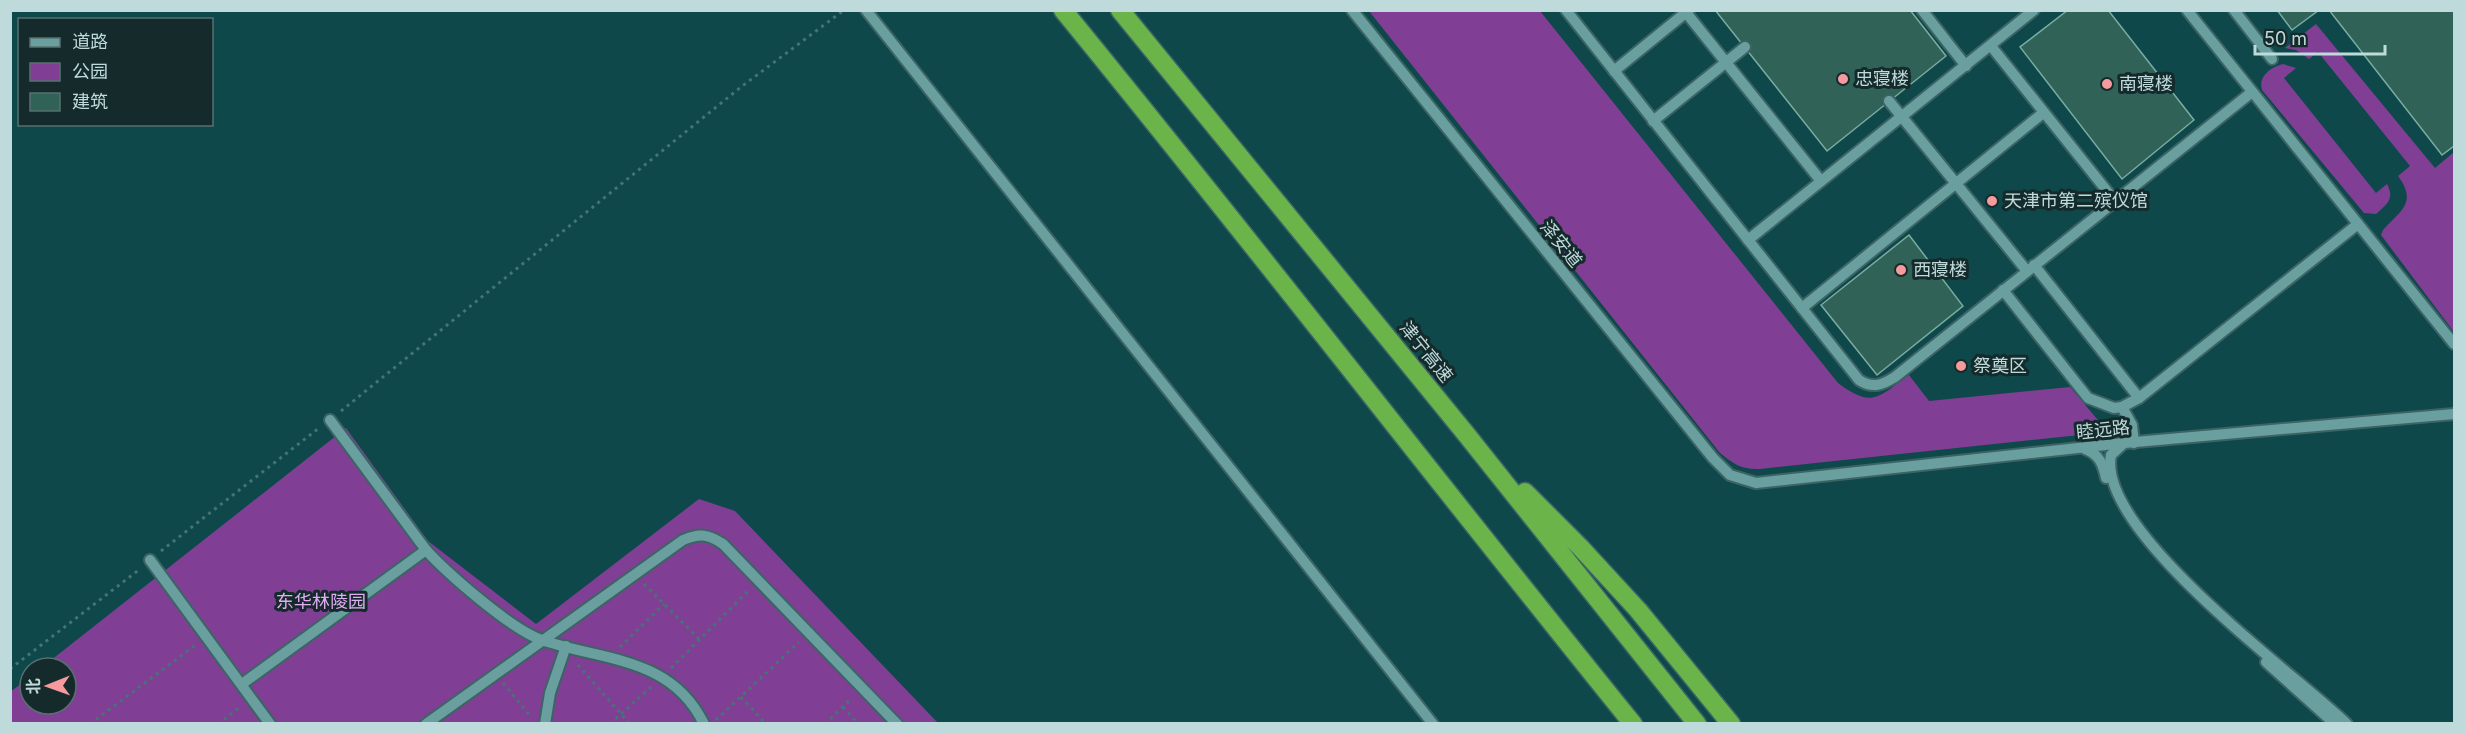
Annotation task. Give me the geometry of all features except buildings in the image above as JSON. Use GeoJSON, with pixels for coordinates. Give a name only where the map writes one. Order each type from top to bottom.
{"type":"FeatureCollection","features":[{"type":"Feature","properties":{"kind":"highway"},"geometry":{"type":"LineString","coordinates":[[1063,10],[1633,723]]}},
{"type":"Feature","properties":{"kind":"highway","name":"津宁高速"},"geometry":{"type":"LineString","coordinates":[[1120,10],[1466,434],[1697,723]]}},
{"type":"Feature","properties":{"kind":"highway"},"geometry":{"type":"LineString","coordinates":[[1466,434],[1588,555],[1638,610],[1731,723]]}},
{"type":"Feature","properties":{"kind":"highway"},"geometry":{"type":"LineString","coordinates":[[1513,575],[1621,723]]}},
{"type":"Feature","properties":{"kind":"street"},"geometry":{"type":"LineString","coordinates":[[866,10],[1433,723]]}},
{"type":"Feature","properties":{"kind":"street","name":"泽安道"},"geometry":{"type":"LineString","coordinates":[[1352,10],[1713,458],[1730,475],[1756,483]]}},
{"type":"Feature","properties":{"kind":"street"},"geometry":{"type":"LineString","coordinates":[[1566,10],[1859,380],[1868,386],[1878,386],[1895,377],[2252,92]]}},
{"type":"Feature","properties":{"kind":"street"},"geometry":{"type":"LineString","coordinates":[[1922,10],[1966,66]]}},
{"type":"Feature","properties":{"kind":"street"},"geometry":{"type":"LineString","coordinates":[[1748,240],[2034,10]]}},
{"type":"Feature","properties":{"kind":"street"},"geometry":{"type":"LineString","coordinates":[[2235,10],[2272,59]]}},
{"type":"Feature","properties":{"kind":"street"},"geometry":{"type":"LineString","coordinates":[[1614,71],[1686,11],[1821,181]]}},
{"type":"Feature","properties":{"kind":"street"},"geometry":{"type":"LineString","coordinates":[[2190,12],[2454,344]]}},
{"type":"Feature","properties":{"kind":"street"},"geometry":{"type":"LineString","coordinates":[[1991,46],[2115,201]]}},
{"type":"Feature","properties":{"kind":"street"},"geometry":{"type":"LineString","coordinates":[[1653,121],[1745,48]]}},
{"type":"Feature","properties":{"kind":"street"},"geometry":{"type":"LineString","coordinates":[[1889,101],[1954,184],[2031,268],[2139,398]]}},
{"type":"Feature","properties":{"kind":"street"},"geometry":{"type":"LineString","coordinates":[[1802,308],[2043,113]]}},
{"type":"Feature","properties":{"kind":"street"},"geometry":{"type":"LineString","coordinates":[[2003,290],[2088,398],[2114,408],[2122,407],[2139,398],[2358,224]]}},
{"type":"Feature","properties":{"kind":"street"},"geometry":{"type":"LineString","coordinates":[[2122,407],[2132,425],[2129,443],[2111,455],[2110,471],[2118,495],[2142,532],[2206,601],[2347,723]]}},
{"type":"Feature","properties":{"kind":"street","name":"睦远路"},"geometry":{"type":"LineString","coordinates":[[1756,483],[2129,443],[2454,414]]}},
{"type":"Feature","properties":{"kind":"street"},"geometry":{"type":"LineString","coordinates":[[330,420],[426,550],[487,604],[540,640],[610,657],[662,676],[689,702],[704,723]]}},
{"type":"Feature","properties":{"kind":"street"},"geometry":{"type":"LineString","coordinates":[[2082,449],[2095,454],[2101,460],[2118,507],[2156,560],[2204,608],[2336,723]]}},
{"type":"Feature","properties":{"kind":"street"},"geometry":{"type":"LineString","coordinates":[[426,723],[683,540],[695,534],[705,534],[723,544],[897,723]]}},
{"type":"Feature","properties":{"kind":"street"},"geometry":{"type":"LineString","coordinates":[[242,684],[426,550]]}},
{"type":"Feature","properties":{"kind":"street"},"geometry":{"type":"LineString","coordinates":[[150,560],[270,723]]}},
{"type":"Feature","properties":{"kind":"street"},"geometry":{"type":"LineString","coordinates":[[545,723],[550,693],[569,647]]}},
{"type":"Feature","properties":{"kind":"path"},"geometry":{"type":"LineString","coordinates":[[10,669],[330,420],[741,87],[844,10]]}},
{"type":"Feature","properties":{"kind":"path"},"geometry":{"type":"LineString","coordinates":[[634,574],[699,639]]}},
{"type":"Feature","properties":{"kind":"path"},"geometry":{"type":"LineString","coordinates":[[610,723],[662,676],[759,580]]}},
{"type":"Feature","properties":{"kind":"path"},"geometry":{"type":"LineString","coordinates":[[610,657],[664,604]]}},
{"type":"Feature","properties":{"kind":"path"},"geometry":{"type":"LineString","coordinates":[[713,723],[809,632]]}},
{"type":"Feature","properties":{"kind":"path"},"geometry":{"type":"LineString","coordinates":[[90,723],[207,637]]}},
{"type":"Feature","properties":{"kind":"path"},"geometry":{"type":"LineString","coordinates":[[569,647],[572,658],[630,723]]}},
{"type":"Feature","properties":{"kind":"path"},"geometry":{"type":"LineString","coordinates":[[495,674],[537,723]]}},
{"type":"Feature","properties":{"kind":"path"},"geometry":{"type":"LineString","coordinates":[[825,723],[863,687]]}},
{"type":"Feature","properties":{"kind":"path"},"geometry":{"type":"LineString","coordinates":[[741,697],[766,723]]}},
{"type":"Feature","properties":{"kind":"path"},"geometry":{"type":"LineString","coordinates":[[218,723],[252,698]]}},
{"type":"Feature","properties":{"kind":"path"},"geometry":{"type":"LineString","coordinates":[[843,707],[858,723]]}},
{"type":"Feature","properties":{"kind":"green space"},"geometry":{"type":"Polygon","coordinates":[[[1369,11],[1540,11],[1838,383],[1850,391],[1868,398],[1875,397],[1909,375],[1929,401],[2070,387],[2108,432],[1760,469],[1743,467],[1734,463],[1720,453],[1369,11]]]}},
{"type":"Feature","properties":{"kind":"green space"},"geometry":{"type":"Polygon","coordinates":[[[2316,24],[2435,168],[2454,152],[2454,332],[2381,235],[2407,200],[2404,185],[2398,176],[2410,166],[2318,52],[2309,59],[2296,50],[2285,48],[2316,24]]]}},
{"type":"Feature","properties":{"kind":"green space"},"geometry":{"type":"Polygon","coordinates":[[[2283,64],[2296,68],[2284,78],[2376,193],[2387,184],[2390,197],[2376,214],[2364,213],[2262,90],[2262,80],[2266,73],[2283,64]]]}},
{"type":"Feature","properties":{"kind":"green space","name":"东华林陵园"},"geometry":{"type":"Polygon","coordinates":[[[346,428],[428,541],[536,624],[699,499],[735,511],[938,723],[11,724],[10,692],[18,686],[18,716],[78,716],[78,656],[56,656],[346,428]]]}},
{"type":"Feature","properties":{"kind":"place","name":"忠寝楼"},"geometry":{"type":"Point","coordinates":[1843,79]}},
{"type":"Feature","properties":{"kind":"place","name":"南寝楼"},"geometry":{"type":"Point","coordinates":[2107,84]}},
{"type":"Feature","properties":{"kind":"place","name":"天津市第二殡仪馆"},"geometry":{"type":"Point","coordinates":[1992,201]}},
{"type":"Feature","properties":{"kind":"place","name":"西寝楼"},"geometry":{"type":"Point","coordinates":[1901,270]}},
{"type":"Feature","properties":{"kind":"place","name":"祭奠区"},"geometry":{"type":"Point","coordinates":[1961,366]}}]}
